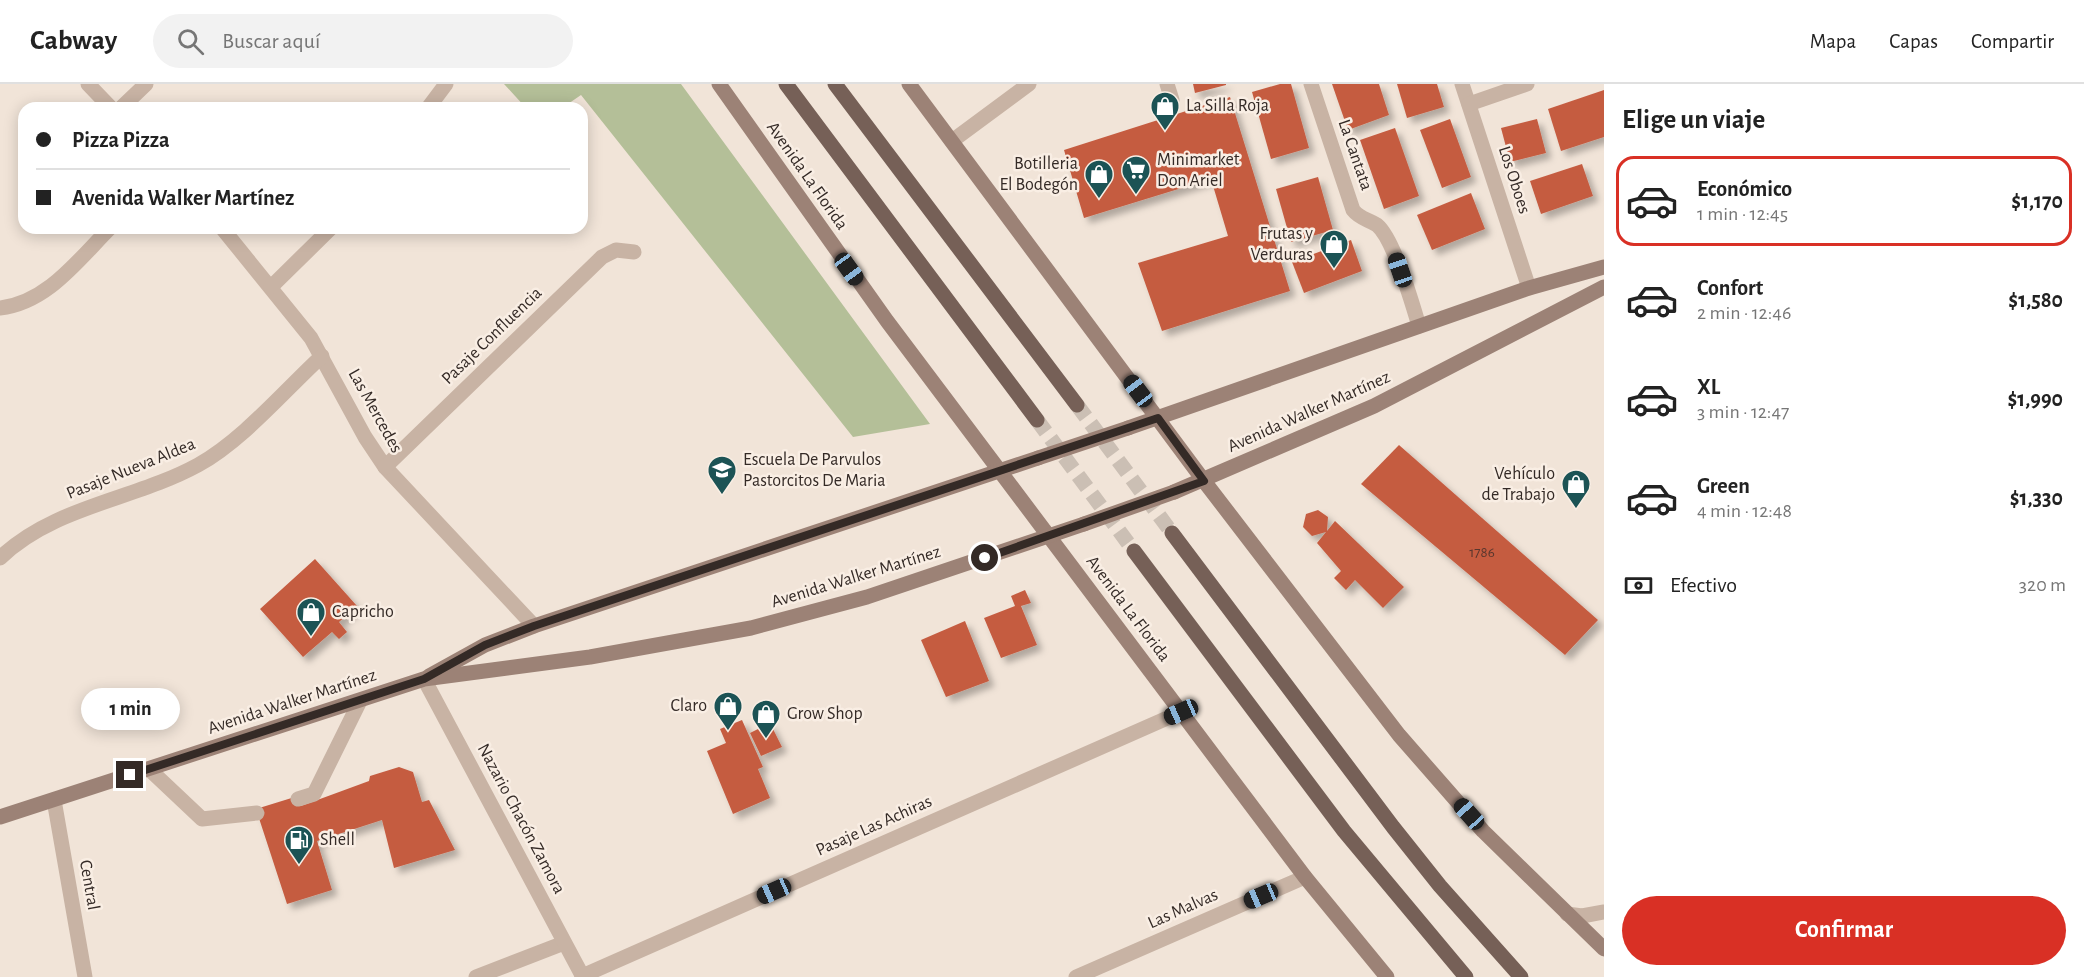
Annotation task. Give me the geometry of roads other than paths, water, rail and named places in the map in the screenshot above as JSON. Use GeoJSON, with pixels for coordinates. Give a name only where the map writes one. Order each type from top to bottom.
{"type":"FeatureCollection","features":[{"type":"Feature","properties":{"kind":"main road","name":"Avenida La Florida"},"geometry":{"type":"LineString","coordinates":[[719,84],[836,252],[999,470],[1305,877],[1387,977]]}},
{"type":"Feature","properties":{"kind":"main road","name":"Avenida La Florida"},"geometry":{"type":"LineString","coordinates":[[786,84],[1037,420]]}},
{"type":"Feature","properties":{"kind":"main road"},"geometry":{"type":"LineString","coordinates":[[836,84],[1077,405]]}},
{"type":"Feature","properties":{"kind":"main road"},"geometry":{"type":"LineString","coordinates":[[909,84],[1204,481],[1399,735],[1484,831],[1604,949]]}},
{"type":"Feature","properties":{"kind":"main road","name":"Avenida Walker Martínez"},"geometry":{"type":"LineString","coordinates":[[424,679],[485,645],[534,626],[1158,418],[1529,288],[1604,267]]}},
{"type":"Feature","properties":{"kind":"main road","name":"Avenida Walker Martínez"},"geometry":{"type":"LineString","coordinates":[[0,817],[424,679],[590,657],[752,628],[867,597],[1204,481],[1374,406],[1604,287]]}},
{"type":"Feature","properties":{"kind":"main road"},"geometry":{"type":"LineString","coordinates":[[1172,532],[1393,827],[1440,886],[1521,977]]}},
{"type":"Feature","properties":{"kind":"main road"},"geometry":{"type":"LineString","coordinates":[[1134,550],[1344,831],[1466,977]]}},
{"type":"Feature","properties":{"kind":"street"},"geometry":{"type":"LineString","coordinates":[[88,84],[105,102]]}},
{"type":"Feature","properties":{"kind":"street"},"geometry":{"type":"LineString","coordinates":[[127,102],[146,84]]}},
{"type":"Feature","properties":{"kind":"street"},"geometry":{"type":"LineString","coordinates":[[432,102],[446,84]]}},
{"type":"Feature","properties":{"kind":"street"},"geometry":{"type":"LineString","coordinates":[[952,141],[1029,84]]}},
{"type":"Feature","properties":{"kind":"street"},"geometry":{"type":"LineString","coordinates":[[1167,84],[1172,100]]}},
{"type":"Feature","properties":{"kind":"street","name":"La Cantata"},"geometry":{"type":"LineString","coordinates":[[1311,84],[1353,210],[1360,219],[1378,226],[1394,253],[1419,326]]}},
{"type":"Feature","properties":{"kind":"street","name":"Los Oboes"},"geometry":{"type":"LineString","coordinates":[[1462,84],[1529,288]]}},
{"type":"Feature","properties":{"kind":"street"},"geometry":{"type":"LineString","coordinates":[[1469,104],[1527,84]]}},
{"type":"Feature","properties":{"kind":"street"},"geometry":{"type":"LineString","coordinates":[[0,308],[19,305],[40,296],[104,234]]}},
{"type":"Feature","properties":{"kind":"street","name":"Las Mercedes"},"geometry":{"type":"LineString","coordinates":[[227,234],[296,317],[322,356],[365,437],[385,467],[534,626]]}},
{"type":"Feature","properties":{"kind":"street"},"geometry":{"type":"LineString","coordinates":[[271,287],[325,234]]}},
{"type":"Feature","properties":{"kind":"street","name":"Pasaje Confluencia"},"geometry":{"type":"LineString","coordinates":[[385,467],[602,257],[616,250],[634,252]]}},
{"type":"Feature","properties":{"kind":"street","name":"Pasaje Nueva Aldea"},"geometry":{"type":"LineString","coordinates":[[0,558],[14,544],[38,528],[199,465],[228,445],[322,356]]}},
{"type":"Feature","properties":{"kind":"street","name":"Nazario Chacón Zamora"},"geometry":{"type":"LineString","coordinates":[[424,679],[582,976]]}},
{"type":"Feature","properties":{"kind":"street"},"geometry":{"type":"LineString","coordinates":[[298,799],[314,794],[360,700]]}},
{"type":"Feature","properties":{"kind":"street","name":"Pasaje Las Achiras"},"geometry":{"type":"LineString","coordinates":[[582,976],[1181,712]]}},
{"type":"Feature","properties":{"kind":"street"},"geometry":{"type":"LineString","coordinates":[[149,769],[201,819],[257,813]]}},
{"type":"Feature","properties":{"kind":"street","name":"Central"},"geometry":{"type":"LineString","coordinates":[[54,800],[85,977]]}},
{"type":"Feature","properties":{"kind":"street","name":"Las Malvas"},"geometry":{"type":"LineString","coordinates":[[1076,977],[1305,877]]}},
{"type":"Feature","properties":{"kind":"street"},"geometry":{"type":"LineString","coordinates":[[1568,914],[1582,916],[1604,912]]}},
{"type":"Feature","properties":{"kind":"street"},"geometry":{"type":"LineString","coordinates":[[476,977],[564,943]]}},
{"type":"Feature","properties":{"kind":"tunnel"},"geometry":{"type":"LineString","coordinates":[[1077,405],[1172,533]]}},
{"type":"Feature","properties":{"kind":"tunnel"},"geometry":{"type":"LineString","coordinates":[[1037,420],[1134,551]]}},
{"type":"Feature","properties":{"kind":"place","name":"La Silla Roja"},"geometry":{"type":"Point","coordinates":[1165,132]}},
{"type":"Feature","properties":{"kind":"place","name":"Minimarket Don Ariel"},"geometry":{"type":"Point","coordinates":[1136,196]}},
{"type":"Feature","properties":{"kind":"place","name":"Botilleria El Bodegón"},"geometry":{"type":"Point","coordinates":[1099,200]}},
{"type":"Feature","properties":{"kind":"place","name":"Frutas y Verduras"},"geometry":{"type":"Point","coordinates":[1334,270]}},
{"type":"Feature","properties":{"kind":"place","name":"Escuela De Parvulos Pastorcitos De Maria"},"geometry":{"type":"Point","coordinates":[722,496]}},
{"type":"Feature","properties":{"kind":"place","name":"Vehículo de Trabajo"},"geometry":{"type":"Point","coordinates":[1576,510]}},
{"type":"Feature","properties":{"kind":"place","name":"Capricho"},"geometry":{"type":"Point","coordinates":[311,638]}},
{"type":"Feature","properties":{"kind":"place","name":"Claro"},"geometry":{"type":"Point","coordinates":[728,732]}},
{"type":"Feature","properties":{"kind":"place","name":"Grow Shop"},"geometry":{"type":"Point","coordinates":[766,740]}},
{"type":"Feature","properties":{"kind":"place","name":"Shell"},"geometry":{"type":"Point","coordinates":[299,866]}}]}
